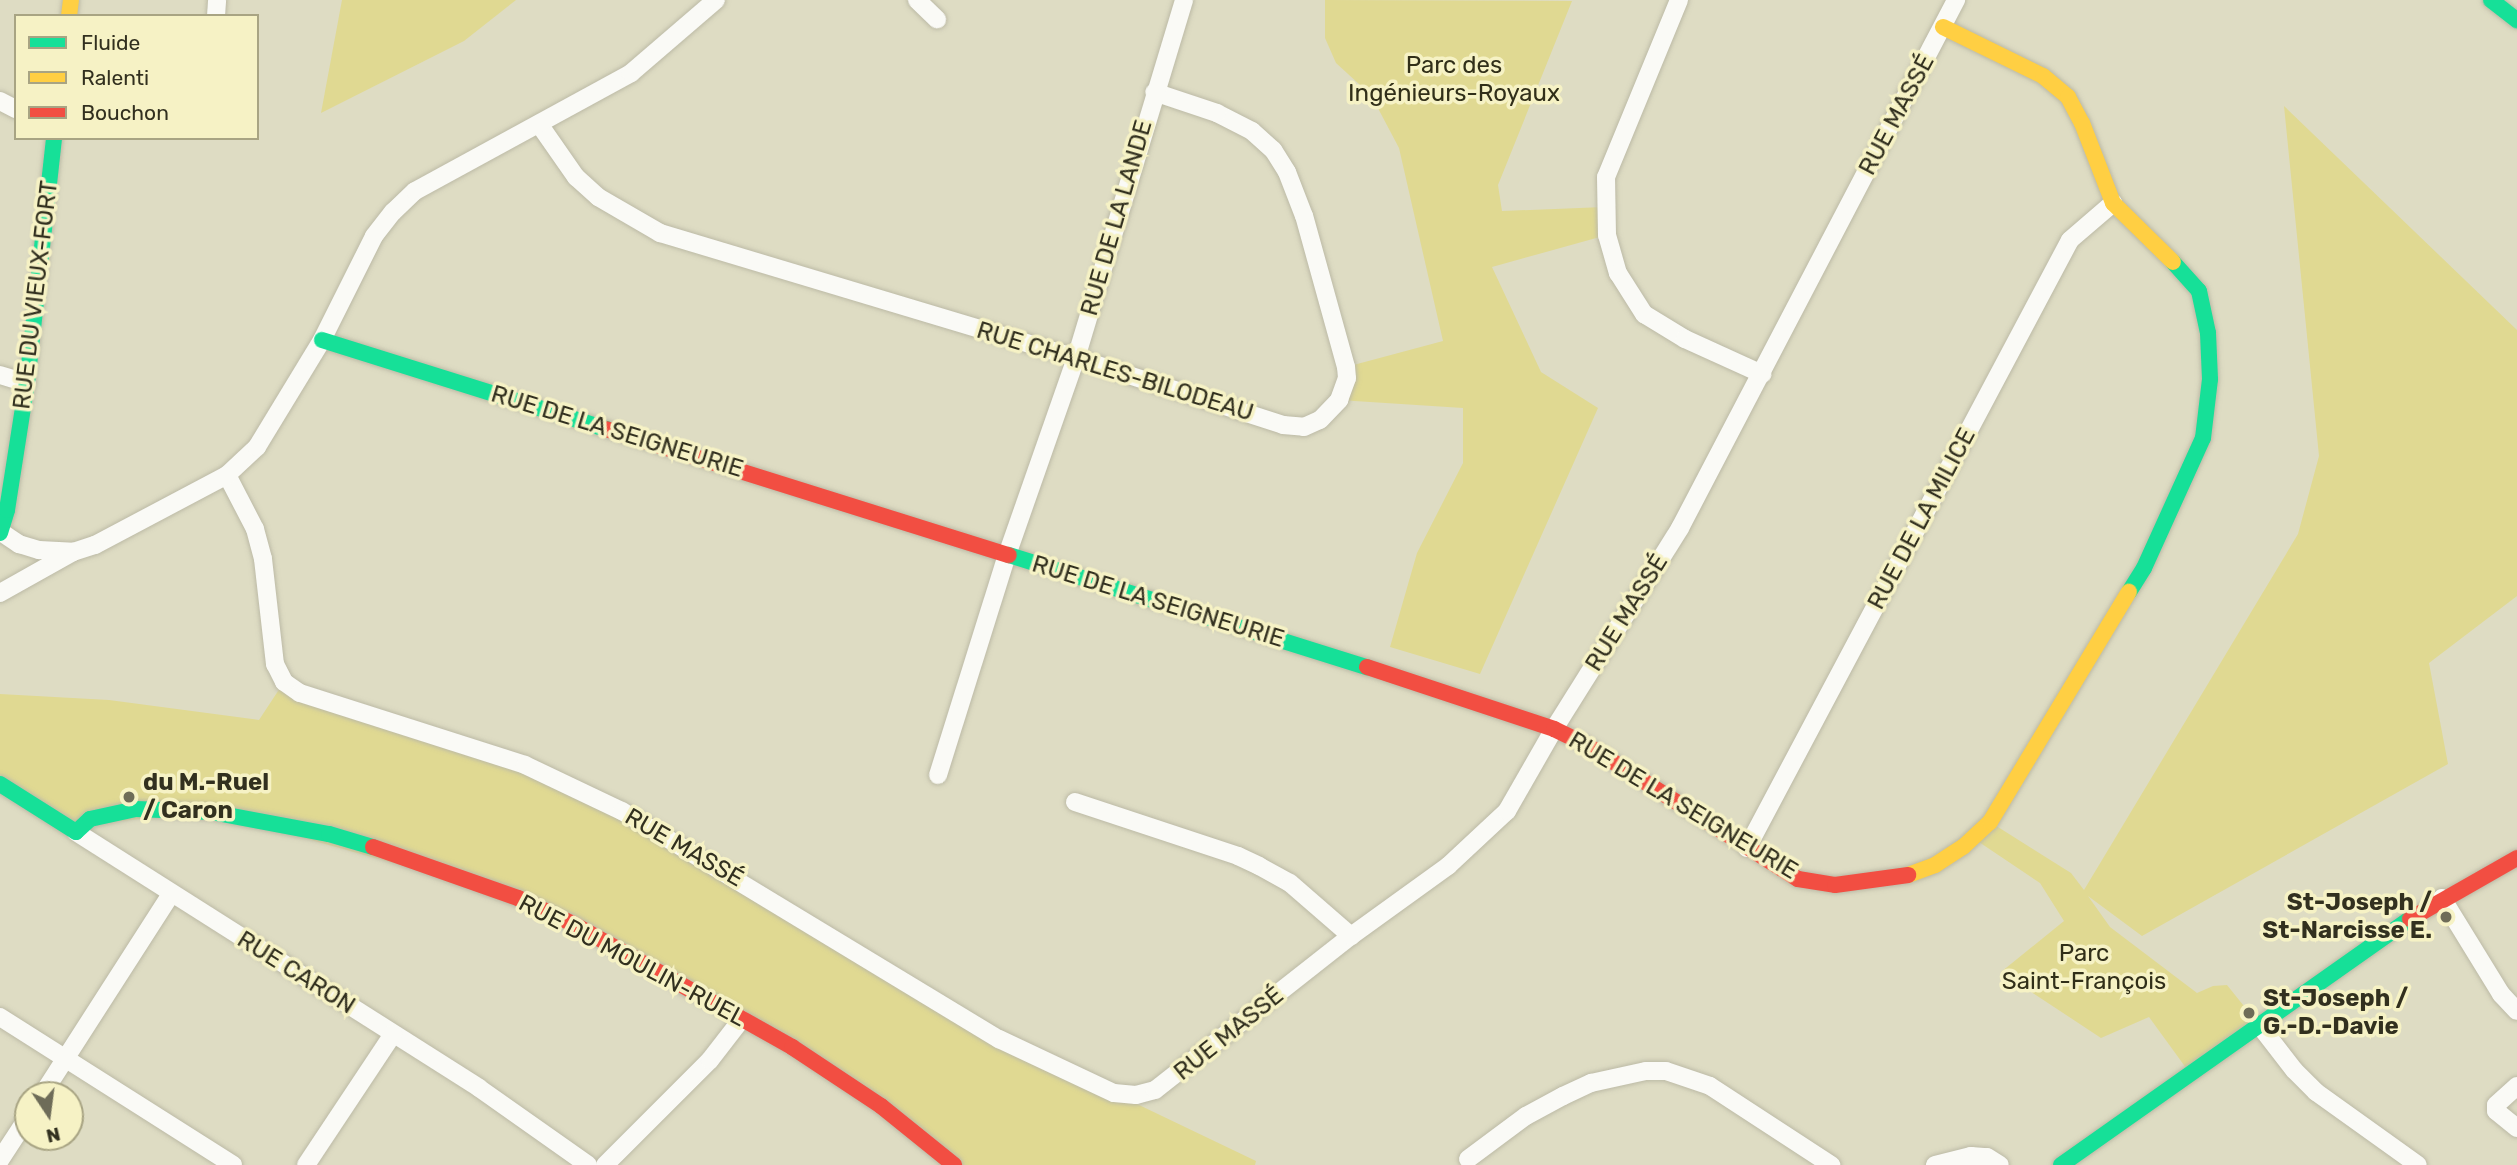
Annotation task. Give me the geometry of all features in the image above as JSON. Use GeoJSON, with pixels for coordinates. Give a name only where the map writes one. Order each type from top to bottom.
{"type":"FeatureCollection","features":[{"type":"Feature","properties":{"kind":"street"},"geometry":{"type":"LineString","coordinates":[[0,593],[73,552],[95,545],[227,475],[257,447],[322,340],[374,236],[393,212],[415,191],[631,72],[716,0]]}},
{"type":"Feature","properties":{"kind":"street"},"geometry":{"type":"LineString","coordinates":[[917,0],[937,19]]}},
{"type":"Feature","properties":{"kind":"street","name":"RUE DE LA LANDE"},"geometry":{"type":"LineString","coordinates":[[938,775],[1007,555],[1076,358],[1154,92],[1184,0]]}},
{"type":"Feature","properties":{"kind":"street"},"geometry":{"type":"LineString","coordinates":[[1679,0],[1606,177],[1607,236],[1618,272],[1644,314],[1685,339],[1762,374]]}},
{"type":"Feature","properties":{"kind":"street","name":"RUE MASSÉ"},"geometry":{"type":"LineString","coordinates":[[227,475],[255,529],[264,559],[275,664],[284,682],[300,693],[525,765],[622,811],[999,1039],[1114,1093],[1136,1095],[1155,1090],[1350,936],[1448,866],[1507,811],[1554,729],[1680,528],[1956,0]]}},
{"type":"Feature","properties":{"kind":"street"},"geometry":{"type":"LineString","coordinates":[[2491,0],[2517,20]]}},
{"type":"Feature","properties":{"kind":"street","name":"RUE DE LA SEIGNEURIE"},"geometry":{"type":"LineString","coordinates":[[322,340],[1554,729],[1585,744],[1798,879],[1835,885],[1901,877],[1935,865],[1963,847],[1990,822],[2144,568],[2203,438],[2210,379],[2208,333],[2199,291],[2167,255],[2113,203],[2082,123],[2068,97],[2043,76],[1943,27]]}},
{"type":"Feature","properties":{"kind":"street","name":"RUE CHARLES-BILODEAU"},"geometry":{"type":"LineString","coordinates":[[539,124],[576,177],[598,197],[660,233],[1076,358],[1283,425],[1304,427],[1321,421],[1339,400],[1347,378],[1345,360],[1304,216],[1280,161],[1252,131],[1217,113],[1154,92]]}},
{"type":"Feature","properties":{"kind":"street","name":"RUE DU VIEUX-FORT"},"geometry":{"type":"LineString","coordinates":[[0,533],[7,510],[27,383],[54,140]]}},
{"type":"Feature","properties":{"kind":"street","name":"RUE DE LA MILICE"},"geometry":{"type":"LineString","coordinates":[[1747,848],[2070,240],[2113,203]]}},
{"type":"Feature","properties":{"kind":"street"},"geometry":{"type":"LineString","coordinates":[[0,375],[27,383]]}},
{"type":"Feature","properties":{"kind":"street"},"geometry":{"type":"LineString","coordinates":[[0,533],[19,544],[39,550],[73,552]]}},
{"type":"Feature","properties":{"kind":"street","name":"RUE CARON"},"geometry":{"type":"LineString","coordinates":[[0,784],[479,1088],[588,1165]]}},
{"type":"Feature","properties":{"kind":"street"},"geometry":{"type":"LineString","coordinates":[[1075,802],[1248,861],[1290,883],[1350,936]]}},
{"type":"Feature","properties":{"kind":"street","name":"RUE DU MOULIN-RUEL"},"geometry":{"type":"LineString","coordinates":[[76,832],[80,825],[90,819],[136,809],[211,812],[341,838],[392,852],[518,898],[573,924],[792,1047],[881,1106],[954,1165]]}},
{"type":"Feature","properties":{"kind":"street"},"geometry":{"type":"LineString","coordinates":[[2061,1165],[2197,1066],[2260,1026],[2323,977],[2442,898],[2517,858]]}},
{"type":"Feature","properties":{"kind":"street"},"geometry":{"type":"LineString","coordinates":[[51,1081],[171,894]]}},
{"type":"Feature","properties":{"kind":"street"},"geometry":{"type":"LineString","coordinates":[[2442,898],[2501,994],[2517,1011]]}},
{"type":"Feature","properties":{"kind":"street"},"geometry":{"type":"LineString","coordinates":[[0,1017],[233,1165]]}},
{"type":"Feature","properties":{"kind":"street"},"geometry":{"type":"LineString","coordinates":[[605,1165],[710,1060],[741,1020]]}},
{"type":"Feature","properties":{"kind":"street"},"geometry":{"type":"LineString","coordinates":[[2260,1026],[2294,1070],[2316,1091],[2418,1165]]}},
{"type":"Feature","properties":{"kind":"street"},"geometry":{"type":"LineString","coordinates":[[306,1165],[393,1034]]}},
{"type":"Feature","properties":{"kind":"street"},"geometry":{"type":"LineString","coordinates":[[1468,1159],[1526,1116],[1591,1083],[1646,1071],[1666,1071],[1710,1086],[1831,1165]]}},
{"type":"Feature","properties":{"kind":"street"},"geometry":{"type":"LineString","coordinates":[[2517,1086],[2496,1105],[2496,1111],[2517,1128]]}},
{"type":"Feature","properties":{"kind":"street"},"geometry":{"type":"LineString","coordinates":[[0,1160],[14,1138]]}},
{"type":"Feature","properties":{"kind":"street"},"geometry":{"type":"LineString","coordinates":[[1935,1165],[1971,1156],[1987,1157],[2000,1165]]}},
{"type":"Feature","properties":{"kind":"green space"},"geometry":{"type":"Polygon","coordinates":[[[342,0],[516,0],[464,41],[321,113],[342,0]]]}},
{"type":"Feature","properties":{"kind":"green space","name":"Parc des Ingénieurs-Royaux"},"geometry":{"type":"Polygon","coordinates":[[[1325,0],[1572,1],[1498,185],[1502,211],[1604,207],[1607,235],[1492,267],[1541,372],[1598,408],[1480,674],[1390,647],[1417,553],[1463,463],[1463,408],[1339,400],[1346,367],[1443,341],[1399,148],[1371,95],[1336,63],[1325,38],[1325,0]]]}},
{"type":"Feature","properties":{"kind":"green space","name":"Parc Saint-François"},"geometry":{"type":"Polygon","coordinates":[[[2284,106],[2517,330],[2517,596],[2429,663],[2448,764],[2142,936],[2088,896],[2110,927],[2197,993],[2213,986],[2227,985],[2260,1026],[2189,1072],[2149,1017],[2101,1038],[2001,972],[2064,921],[2040,883],[1973,838],[1990,822],[2071,873],[2084,890],[2298,534],[2319,456],[2284,106]]]}},
{"type":"Feature","properties":{"kind":"green space"},"geometry":{"type":"Polygon","coordinates":[[[284,682],[525,765],[911,986],[1114,1093],[1256,1161],[1255,1165],[954,1165],[881,1106],[518,898],[211,812],[80,825],[0,783],[0,694],[109,700],[259,720],[284,682]]]}},
{"type":"Feature","properties":{"kind":"traffic: fast"},"geometry":{"type":"LineString","coordinates":[[2491,0],[2517,20]]}},
{"type":"Feature","properties":{"kind":"traffic: fast"},"geometry":{"type":"LineString","coordinates":[[0,533],[7,510],[27,383],[54,140]]}},
{"type":"Feature","properties":{"kind":"traffic: fast"},"geometry":{"type":"LineString","coordinates":[[2129,592],[2144,568],[2203,438],[2210,379],[2208,333],[2199,291],[2173,262]]}},
{"type":"Feature","properties":{"kind":"traffic: fast"},"geometry":{"type":"LineString","coordinates":[[322,340],[606,429]]}},
{"type":"Feature","properties":{"kind":"traffic: fast"},"geometry":{"type":"LineString","coordinates":[[1009,555],[1367,667]]}},
{"type":"Feature","properties":{"kind":"traffic: fast"},"geometry":{"type":"LineString","coordinates":[[0,784],[76,832],[90,819],[136,809],[211,812],[329,834],[373,847]]}},
{"type":"Feature","properties":{"kind":"traffic: fast"},"geometry":{"type":"LineString","coordinates":[[2061,1165],[2410,919]]}},
{"type":"Feature","properties":{"kind":"traffic: slow"},"geometry":{"type":"LineString","coordinates":[[69,14],[71,0]]}},
{"type":"Feature","properties":{"kind":"traffic: slow"},"geometry":{"type":"LineString","coordinates":[[1943,27],[2043,76],[2068,97],[2082,123],[2113,203],[2173,262]]}},
{"type":"Feature","properties":{"kind":"traffic: slow"},"geometry":{"type":"LineString","coordinates":[[1908,875],[1935,865],[1963,847],[1990,822],[2129,592]]}},
{"type":"Feature","properties":{"kind":"traffic: jam"},"geometry":{"type":"LineString","coordinates":[[606,429],[1009,555]]}},
{"type":"Feature","properties":{"kind":"traffic: jam"},"geometry":{"type":"LineString","coordinates":[[1367,667],[1554,729],[1585,744],[1798,879],[1835,885],[1908,875]]}},
{"type":"Feature","properties":{"kind":"traffic: jam"},"geometry":{"type":"LineString","coordinates":[[373,847],[518,898],[573,924],[792,1047],[881,1106],[954,1165]]}},
{"type":"Feature","properties":{"kind":"traffic: jam"},"geometry":{"type":"LineString","coordinates":[[2410,919],[2517,858]]}},
{"type":"Feature","properties":{"kind":"place","name":"du M.-Ruel / Caron"},"geometry":{"type":"Point","coordinates":[129,797]}},
{"type":"Feature","properties":{"kind":"place","name":"St-Joseph / St-Narcisse E."},"geometry":{"type":"Point","coordinates":[2446,917]}},
{"type":"Feature","properties":{"kind":"place","name":"St-Joseph / G.-D.-Davie"},"geometry":{"type":"Point","coordinates":[2249,1013]}}]}
